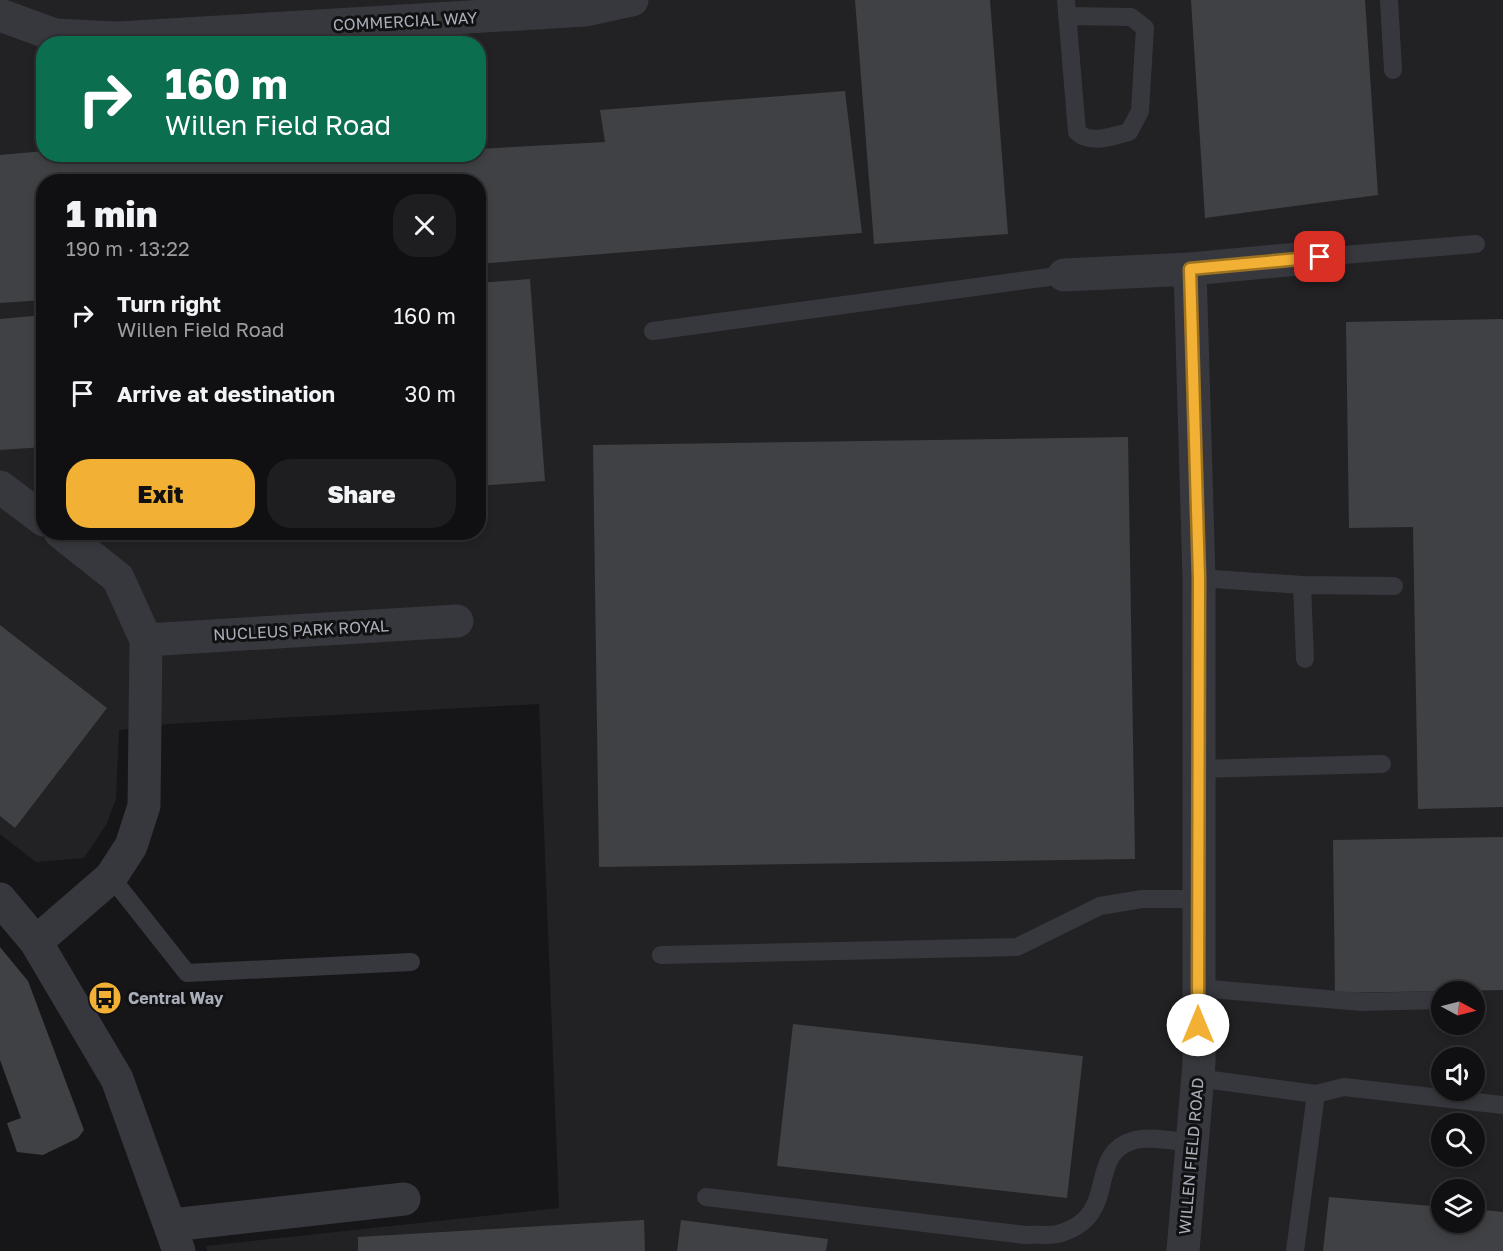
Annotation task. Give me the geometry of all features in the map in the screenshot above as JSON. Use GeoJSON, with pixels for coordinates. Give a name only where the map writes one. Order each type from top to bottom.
{"type":"FeatureCollection","features":[{"type":"Feature","properties":{"kind":"street","name":"COMMERCIAL WAY"},"geometry":{"type":"LineString","coordinates":[[166,36],[586,10],[633,0]]}},
{"type":"Feature","properties":{"kind":"street","name":"COMMERCIAL WAY"},"geometry":{"type":"LineString","coordinates":[[0,15],[55,35],[71,36]]}},
{"type":"Feature","properties":{"kind":"street"},"geometry":{"type":"LineString","coordinates":[[1064,275],[1190,269],[1320,257]]}},
{"type":"Feature","properties":{"kind":"street","name":"WILLEN FIELD ROAD"},"geometry":{"type":"LineString","coordinates":[[1183,1251],[1197,1078],[1198,988],[1199,578],[1190,269]]}},
{"type":"Feature","properties":{"kind":"street"},"geometry":{"type":"LineString","coordinates":[[0,487],[36,514]]}},
{"type":"Feature","properties":{"kind":"street"},"geometry":{"type":"LineString","coordinates":[[36,942],[111,878],[131,846],[144,806],[146,639],[118,578],[70,540]]}},
{"type":"Feature","properties":{"kind":"street","name":"NUCLEUS PARK ROYAL"},"geometry":{"type":"LineString","coordinates":[[146,639],[457,621]]}},
{"type":"Feature","properties":{"kind":"street"},"geometry":{"type":"LineString","coordinates":[[0,899],[36,942],[117,1079],[176,1238],[404,1199]]}},
{"type":"Feature","properties":{"kind":"lane"},"geometry":{"type":"LineString","coordinates":[[1389,0],[1393,70]]}},
{"type":"Feature","properties":{"kind":"lane"},"geometry":{"type":"LineString","coordinates":[[1067,8],[1131,17],[1145,28],[1140,111],[1129,132],[1093,139],[1084,138],[1077,132],[1067,8]]}},
{"type":"Feature","properties":{"kind":"lane"},"geometry":{"type":"LineString","coordinates":[[1320,257],[1476,244]]}},
{"type":"Feature","properties":{"kind":"lane"},"geometry":{"type":"LineString","coordinates":[[653,331],[1064,275]]}},
{"type":"Feature","properties":{"kind":"lane"},"geometry":{"type":"LineString","coordinates":[[1199,578],[1302,585],[1394,586]]}},
{"type":"Feature","properties":{"kind":"lane"},"geometry":{"type":"LineString","coordinates":[[1302,585],[1305,659]]}},
{"type":"Feature","properties":{"kind":"lane"},"geometry":{"type":"LineString","coordinates":[[1197,769],[1382,764]]}},
{"type":"Feature","properties":{"kind":"lane"},"geometry":{"type":"LineString","coordinates":[[111,878],[187,973],[411,963]]}},
{"type":"Feature","properties":{"kind":"lane"},"geometry":{"type":"LineString","coordinates":[[661,956],[1017,948],[1100,906],[1142,899],[1198,899]]}},
{"type":"Feature","properties":{"kind":"lane"},"geometry":{"type":"LineString","coordinates":[[1198,988],[1362,1002],[1431,999]]}},
{"type":"Feature","properties":{"kind":"lane"},"geometry":{"type":"LineString","coordinates":[[1197,1078],[1316,1094],[1344,1087],[1503,1105]]}},
{"type":"Feature","properties":{"kind":"lane"},"geometry":{"type":"LineString","coordinates":[[1295,1251],[1316,1094]]}},
{"type":"Feature","properties":{"kind":"lane"},"geometry":{"type":"LineString","coordinates":[[706,1197],[1025,1235],[1056,1234],[1078,1226],[1093,1213],[1099,1198],[1103,1172],[1113,1153],[1134,1140],[1190,1143]]}},
{"type":"Feature","properties":{"kind":"shaded area"},"geometry":{"type":"Polygon","coordinates":[[[0,0],[1503,0],[1503,1251],[207,1251],[206,1246],[559,1208],[539,704],[168,724],[119,730],[116,799],[106,825],[84,858],[36,862],[0,834],[0,0]]]}},
{"type":"Feature","properties":{"kind":"building"},"geometry":{"type":"Polygon","coordinates":[[[855,0],[990,0],[1008,234],[874,244],[855,0]]]}},
{"type":"Feature","properties":{"kind":"building"},"geometry":{"type":"Polygon","coordinates":[[[1191,0],[1365,0],[1378,195],[1205,218],[1191,0]]]}},
{"type":"Feature","properties":{"kind":"building"},"geometry":{"type":"Polygon","coordinates":[[[845,91],[862,233],[486,263],[486,174],[36,174],[36,301],[0,303],[0,155],[36,152],[36,162],[486,162],[486,149],[605,142],[600,110],[845,91]]]}},
{"type":"Feature","properties":{"kind":"building"},"geometry":{"type":"Polygon","coordinates":[[[530,279],[545,481],[486,485],[486,282],[530,279]]]}},
{"type":"Feature","properties":{"kind":"building"},"geometry":{"type":"Polygon","coordinates":[[[36,316],[36,448],[0,450],[0,319],[36,316]]]}},
{"type":"Feature","properties":{"kind":"building"},"geometry":{"type":"Polygon","coordinates":[[[1503,319],[1503,807],[1418,809],[1413,527],[1349,528],[1346,322],[1503,319]]]}},
{"type":"Feature","properties":{"kind":"building"},"geometry":{"type":"Polygon","coordinates":[[[1128,437],[1135,859],[599,867],[593,445],[1128,437]]]}},
{"type":"Feature","properties":{"kind":"building"},"geometry":{"type":"Polygon","coordinates":[[[0,625],[107,708],[15,828],[0,816],[0,625]]]}},
{"type":"Feature","properties":{"kind":"building"},"geometry":{"type":"Polygon","coordinates":[[[1503,837],[1503,990],[1485,990],[1485,981],[1431,981],[1431,991],[1335,993],[1333,840],[1503,837]]]}},
{"type":"Feature","properties":{"kind":"building"},"geometry":{"type":"Polygon","coordinates":[[[0,947],[28,981],[84,1130],[78,1138],[43,1155],[17,1152],[7,1123],[21,1118],[0,1060],[0,947]]]}},
{"type":"Feature","properties":{"kind":"building"},"geometry":{"type":"Polygon","coordinates":[[[793,1024],[1083,1056],[1067,1198],[777,1166],[793,1024]]]}},
{"type":"Feature","properties":{"kind":"building"},"geometry":{"type":"Polygon","coordinates":[[[1329,1197],[1431,1206],[1431,1233],[1485,1233],[1485,1210],[1503,1212],[1503,1251],[1323,1251],[1329,1197]]]}},
{"type":"Feature","properties":{"kind":"building"},"geometry":{"type":"Polygon","coordinates":[[[644,1220],[645,1251],[358,1251],[358,1237],[644,1220]]]}},
{"type":"Feature","properties":{"kind":"building"},"geometry":{"type":"Polygon","coordinates":[[[681,1220],[828,1239],[826,1251],[677,1251],[681,1220]]]}},
{"type":"Feature","properties":{"kind":"place","name":"Central Way"},"geometry":{"type":"Point","coordinates":[105,998]}},
{"type":"Feature","properties":{"kind":"route"},"geometry":{"type":"LineString","coordinates":[[1198,1025],[1199,578],[1190,269],[1320,257]]}}]}
